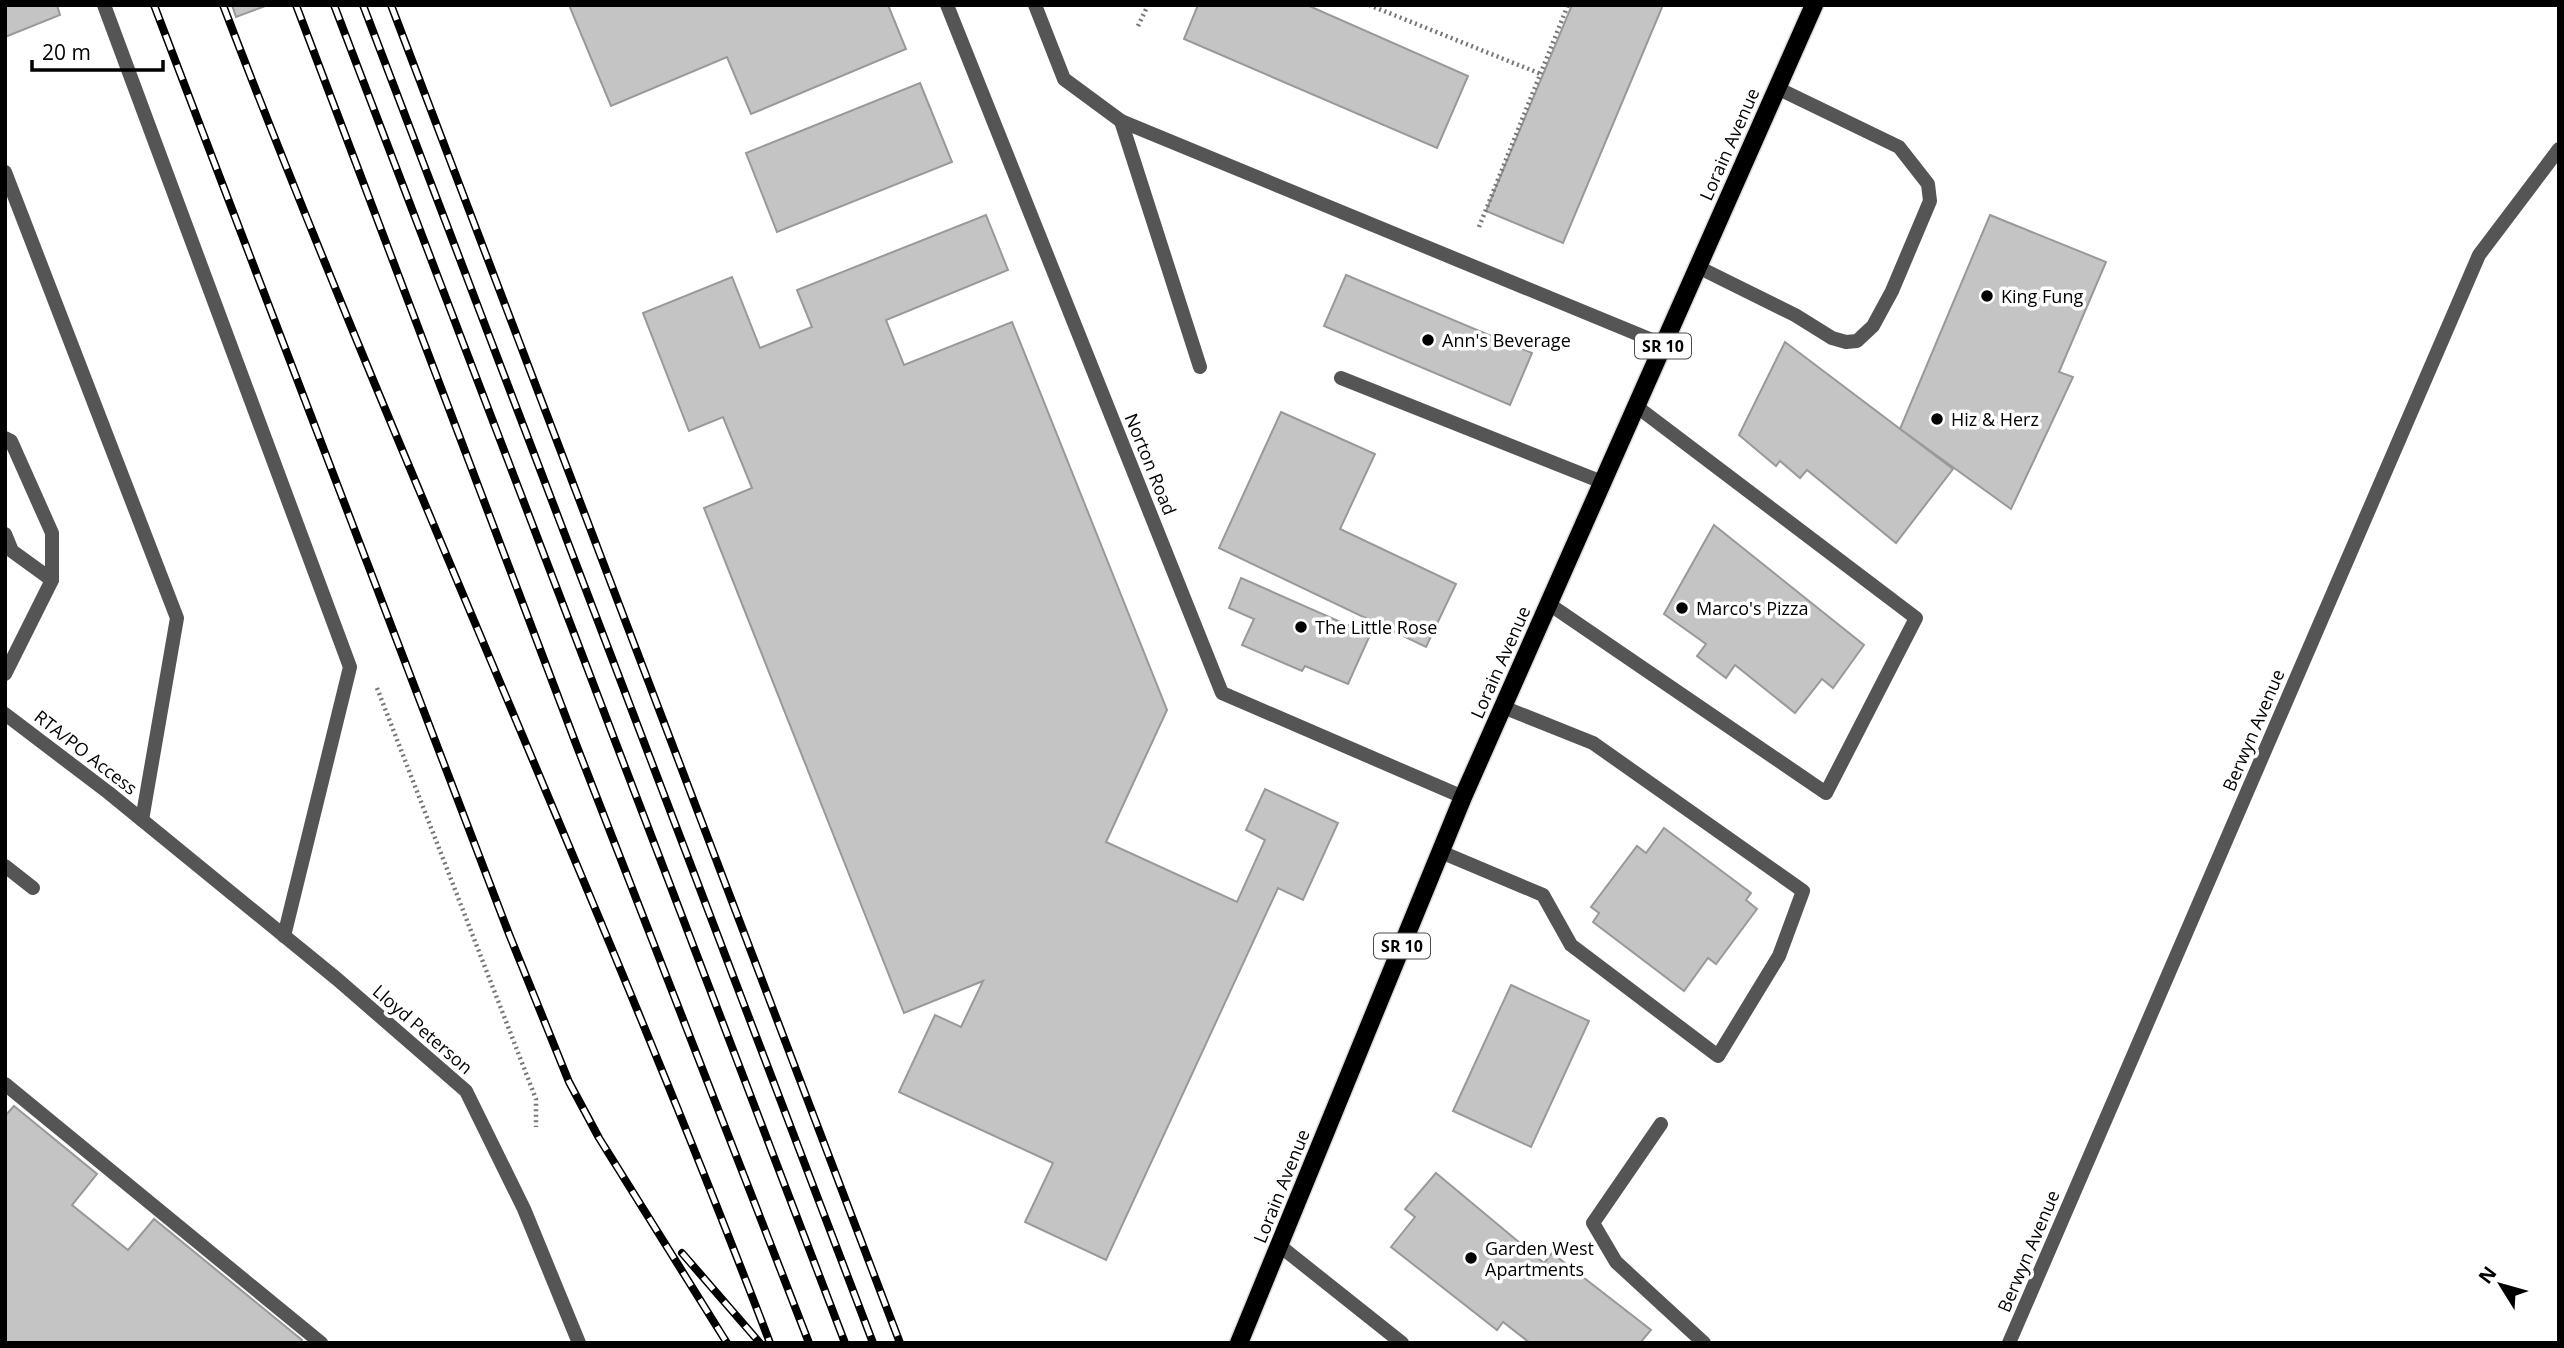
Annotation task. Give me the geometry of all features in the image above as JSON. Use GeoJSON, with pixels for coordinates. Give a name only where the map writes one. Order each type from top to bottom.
{"type":"FeatureCollection","features":[{"type":"Feature","properties":{"kind":"main road","name":"Lorain Avenue"},"geometry":{"type":"LineString","coordinates":[[1239,1343],[1463,797],[1814,5]]}},
{"type":"Feature","properties":{"kind":"street"},"geometry":{"type":"LineString","coordinates":[[104,5],[350,667],[284,936]]}},
{"type":"Feature","properties":{"kind":"street","name":"Norton Road"},"geometry":{"type":"LineString","coordinates":[[947,5],[1222,693],[1463,797]]}},
{"type":"Feature","properties":{"kind":"street"},"geometry":{"type":"LineString","coordinates":[[1035,5],[1063,79],[1121,121],[1664,345]]}},
{"type":"Feature","properties":{"kind":"street"},"geometry":{"type":"LineString","coordinates":[[1698,267],[1795,314],[1832,338],[1846,342],[1857,341],[1873,326],[1892,291],[1930,201],[1928,184],[1920,170],[1899,147],[1777,88]]}},
{"type":"Feature","properties":{"kind":"street"},"geometry":{"type":"LineString","coordinates":[[1121,121],[1200,367]]}},
{"type":"Feature","properties":{"kind":"street","name":"Berwyn Avenue"},"geometry":{"type":"LineString","coordinates":[[2009,1343],[2479,255],[2559,149]]}},
{"type":"Feature","properties":{"kind":"street"},"geometry":{"type":"LineString","coordinates":[[5,172],[177,618],[142,820]]}},
{"type":"Feature","properties":{"kind":"street"},"geometry":{"type":"LineString","coordinates":[[1341,378],[1602,482]]}},
{"type":"Feature","properties":{"kind":"street"},"geometry":{"type":"LineString","coordinates":[[1549,604],[1826,793],[1916,618],[1636,406]]}},
{"type":"Feature","properties":{"kind":"street"},"geometry":{"type":"LineString","coordinates":[[5,438],[11,441],[52,533],[52,580],[5,674]]}},
{"type":"Feature","properties":{"kind":"street"},"geometry":{"type":"LineString","coordinates":[[5,534],[12,551],[52,580]]}},
{"type":"Feature","properties":{"kind":"street"},"geometry":{"type":"LineString","coordinates":[[1441,852],[1543,895],[1571,945],[1718,1056],[1779,956],[1803,891],[1593,743],[1503,706]]}},
{"type":"Feature","properties":{"kind":"street","name":"RTA/PO Access"},"geometry":{"type":"LineString","coordinates":[[5,714],[142,820]]}},
{"type":"Feature","properties":{"kind":"street","name":"Lloyd Peterson"},"geometry":{"type":"LineString","coordinates":[[142,820],[284,936],[466,1091],[524,1209],[579,1343]]}},
{"type":"Feature","properties":{"kind":"street"},"geometry":{"type":"LineString","coordinates":[[5,866],[33,888]]}},
{"type":"Feature","properties":{"kind":"street"},"geometry":{"type":"LineString","coordinates":[[5,1084],[321,1343]]}},
{"type":"Feature","properties":{"kind":"street"},"geometry":{"type":"LineString","coordinates":[[1661,1124],[1592,1223],[1616,1262],[1703,1343]]}},
{"type":"Feature","properties":{"kind":"street"},"geometry":{"type":"LineString","coordinates":[[1280,1246],[1402,1343]]}},
{"type":"Feature","properties":{"kind":"path"},"geometry":{"type":"LineString","coordinates":[[1138,26],[1148,5]]}},
{"type":"Feature","properties":{"kind":"path"},"geometry":{"type":"LineString","coordinates":[[1369,5],[1541,74]]}},
{"type":"Feature","properties":{"kind":"path"},"geometry":{"type":"LineString","coordinates":[[1479,227],[1568,5]]}},
{"type":"Feature","properties":{"kind":"path"},"geometry":{"type":"LineString","coordinates":[[376,684],[536,1099],[536,1127]]}},
{"type":"Feature","properties":{"kind":"building"},"geometry":{"type":"Polygon","coordinates":[[[5,5],[57,5],[60,15],[5,37],[5,5]]]}},
{"type":"Feature","properties":{"kind":"building"},"geometry":{"type":"Polygon","coordinates":[[[232,5],[268,5],[236,17],[232,5]]]}},
{"type":"Feature","properties":{"kind":"building"},"geometry":{"type":"Polygon","coordinates":[[[569,5],[888,5],[906,49],[751,114],[727,57],[611,106],[569,5]]]}},
{"type":"Feature","properties":{"kind":"building"},"geometry":{"type":"Polygon","coordinates":[[[1198,5],[1307,5],[1468,76],[1437,148],[1184,39],[1198,5]]]}},
{"type":"Feature","properties":{"kind":"building"},"geometry":{"type":"Polygon","coordinates":[[[1572,5],[1663,5],[1563,243],[1486,211],[1572,5]]]}},
{"type":"Feature","properties":{"kind":"building"},"geometry":{"type":"Polygon","coordinates":[[[920,83],[952,162],[777,232],[746,153],[920,83]]]}},
{"type":"Feature","properties":{"kind":"building"},"geometry":{"type":"Polygon","coordinates":[[[986,215],[1008,270],[886,320],[904,365],[1012,322],[1167,710],[1106,842],[1237,902],[1265,840],[1246,830],[1265,789],[1338,823],[1303,900],[1278,888],[1106,1260],[1025,1222],[1053,1163],[899,1092],[935,1015],[961,1027],[983,981],[904,1013],[704,508],[752,488],[723,417],[689,431],[643,313],[732,277],[760,348],[812,327],[797,290],[986,215]]]}},
{"type":"Feature","properties":{"kind":"building"},"geometry":{"type":"Polygon","coordinates":[[[1990,215],[2106,262],[2059,372],[2073,377],[2011,509],[1900,429],[1990,215]]]}},
{"type":"Feature","properties":{"kind":"building","name":"Ann's Beverage"},"geometry":{"type":"Polygon","coordinates":[[[1346,275],[1532,353],[1510,405],[1324,326],[1346,275]]]}},
{"type":"Feature","properties":{"kind":"building"},"geometry":{"type":"Polygon","coordinates":[[[1785,342],[1953,469],[1896,543],[1807,470],[1800,478],[1780,461],[1776,466],[1739,435],[1785,342]]]}},
{"type":"Feature","properties":{"kind":"building"},"geometry":{"type":"Polygon","coordinates":[[[1281,412],[1375,454],[1340,529],[1456,584],[1426,647],[1219,548],[1281,412]]]}},
{"type":"Feature","properties":{"kind":"building"},"geometry":{"type":"Polygon","coordinates":[[[1714,525],[1864,645],[1833,688],[1822,679],[1795,713],[1735,665],[1726,678],[1697,656],[1706,644],[1664,614],[1714,525]]]}},
{"type":"Feature","properties":{"kind":"building","name":"The Little Rose"},"geometry":{"type":"Polygon","coordinates":[[[1241,578],[1370,635],[1348,684],[1305,666],[1302,671],[1242,645],[1254,619],[1229,608],[1241,578]]]}},
{"type":"Feature","properties":{"kind":"building"},"geometry":{"type":"Polygon","coordinates":[[[1664,828],[1751,893],[1746,900],[1757,909],[1716,964],[1708,958],[1684,991],[1593,922],[1599,913],[1591,907],[1637,846],[1646,853],[1664,828]]]}},
{"type":"Feature","properties":{"kind":"building"},"geometry":{"type":"Polygon","coordinates":[[[1511,985],[1589,1021],[1531,1147],[1453,1111],[1511,985]]]}},
{"type":"Feature","properties":{"kind":"building"},"geometry":{"type":"Polygon","coordinates":[[[14,1106],[97,1174],[72,1205],[128,1250],[154,1219],[302,1340],[300,1343],[5,1343],[5,1116],[14,1106]]]}},
{"type":"Feature","properties":{"kind":"building","name":"Garden West Apartments"},"geometry":{"type":"Polygon","coordinates":[[[1436,1173],[1544,1263],[1552,1253],[1651,1330],[1640,1343],[1530,1343],[1503,1322],[1497,1330],[1391,1247],[1415,1217],[1405,1209],[1436,1173]]]}},
{"type":"Feature","properties":{"kind":"railway"},"geometry":{"type":"LineString","coordinates":[[154,5],[509,934],[569,1082],[599,1138],[727,1343]]}},
{"type":"Feature","properties":{"kind":"railway"},"geometry":{"type":"LineString","coordinates":[[223,5],[357,341],[636,1007],[770,1343]]}},
{"type":"Feature","properties":{"kind":"railway"},"geometry":{"type":"LineString","coordinates":[[296,5],[576,744],[809,1343]]}},
{"type":"Feature","properties":{"kind":"railway"},"geometry":{"type":"LineString","coordinates":[[334,5],[845,1343]]}},
{"type":"Feature","properties":{"kind":"railway"},"geometry":{"type":"LineString","coordinates":[[363,5],[873,1343]]}},
{"type":"Feature","properties":{"kind":"railway"},"geometry":{"type":"LineString","coordinates":[[391,5],[900,1343]]}},
{"type":"Feature","properties":{"kind":"railway"},"geometry":{"type":"LineString","coordinates":[[682,1253],[760,1343]]}},
{"type":"Feature","properties":{"kind":"place","name":"King Fung"},"geometry":{"type":"Point","coordinates":[1987,296]}},
{"type":"Feature","properties":{"kind":"place","name":"Ann's Beverage"},"geometry":{"type":"Point","coordinates":[1428,340]}},
{"type":"Feature","properties":{"kind":"place","name":"Hiz & Herz"},"geometry":{"type":"Point","coordinates":[1937,419]}},
{"type":"Feature","properties":{"kind":"place","name":"Marco's Pizza"},"geometry":{"type":"Point","coordinates":[1682,608]}},
{"type":"Feature","properties":{"kind":"place","name":"The Little Rose"},"geometry":{"type":"Point","coordinates":[1301,627]}},
{"type":"Feature","properties":{"kind":"place","name":"Garden West Apartments"},"geometry":{"type":"Point","coordinates":[1471,1258]}}]}
